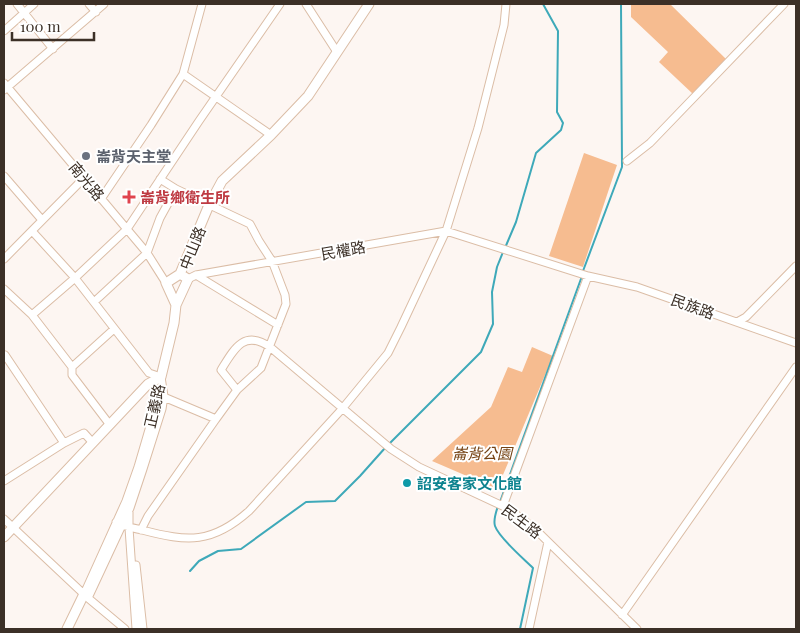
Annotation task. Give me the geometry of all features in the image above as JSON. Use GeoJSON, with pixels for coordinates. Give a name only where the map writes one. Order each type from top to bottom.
{"type":"FeatureCollection","features":[{"type":"Feature","properties":{"kind":"main road","name":"中山路"},"geometry":{"type":"LineString","coordinates":[[161,377],[174,323],[176,305],[188,276],[210,205],[222,182],[271,136],[308,96],[369,4]]}},
{"type":"Feature","properties":{"kind":"main road"},"geometry":{"type":"LineString","coordinates":[[176,305],[166,283],[188,276]]}},
{"type":"Feature","properties":{"kind":"main road"},"geometry":{"type":"LineString","coordinates":[[4,537],[148,384],[161,377]]}},
{"type":"Feature","properties":{"kind":"main road","name":"正義路"},"geometry":{"type":"LineString","coordinates":[[67,629],[86,596]]}},
{"type":"Feature","properties":{"kind":"main road","name":"正義路"},"geometry":{"type":"LineString","coordinates":[[73,629],[86,596]]}},
{"type":"Feature","properties":{"kind":"street"},"geometry":{"type":"LineString","coordinates":[[17,4],[53,48]]}},
{"type":"Feature","properties":{"kind":"street"},"geometry":{"type":"LineString","coordinates":[[4,31],[34,4]]}},
{"type":"Feature","properties":{"kind":"street"},"geometry":{"type":"LineString","coordinates":[[89,4],[96,12]]}},
{"type":"Feature","properties":{"kind":"street"},"geometry":{"type":"LineString","coordinates":[[5,87],[104,4]]}},
{"type":"Feature","properties":{"kind":"street"},"geometry":{"type":"LineString","coordinates":[[101,199],[183,74],[202,4]]}},
{"type":"Feature","properties":{"kind":"street"},"geometry":{"type":"LineString","coordinates":[[32,315],[75,278],[127,228],[215,96],[280,4]]}},
{"type":"Feature","properties":{"kind":"street"},"geometry":{"type":"LineString","coordinates":[[306,4],[336,52]]}},
{"type":"Feature","properties":{"kind":"street"},"geometry":{"type":"LineString","coordinates":[[122,525],[157,535],[186,540],[210,536],[235,524],[342,409],[388,353],[446,231],[478,128],[504,25],[506,4]]}},
{"type":"Feature","properties":{"kind":"street"},"geometry":{"type":"LineString","coordinates":[[627,161],[650,143],[784,4]]}},
{"type":"Feature","properties":{"kind":"street"},"geometry":{"type":"LineString","coordinates":[[183,74],[271,136]]}},
{"type":"Feature","properties":{"kind":"street","name":"南光路"},"geometry":{"type":"LineString","coordinates":[[5,87],[127,228],[147,253],[166,283]]}},
{"type":"Feature","properties":{"kind":"street"},"geometry":{"type":"LineString","coordinates":[[4,176],[42,220]]}},
{"type":"Feature","properties":{"kind":"street"},"geometry":{"type":"LineString","coordinates":[[4,259],[84,178]]}},
{"type":"Feature","properties":{"kind":"street"},"geometry":{"type":"LineString","coordinates":[[140,530],[236,390],[261,368],[286,304],[285,295],[272,261],[250,224],[160,180]]}},
{"type":"Feature","properties":{"kind":"street"},"geometry":{"type":"LineString","coordinates":[[94,302],[147,253],[160,218],[176,189]]}},
{"type":"Feature","properties":{"kind":"street"},"geometry":{"type":"LineString","coordinates":[[32,231],[75,278],[149,373],[161,377]]}},
{"type":"Feature","properties":{"kind":"street","name":"民權路"},"geometry":{"type":"LineString","coordinates":[[188,276],[446,231],[588,276]]}},
{"type":"Feature","properties":{"kind":"street"},"geometry":{"type":"LineString","coordinates":[[737,322],[746,317],[796,266]]}},
{"type":"Feature","properties":{"kind":"street"},"geometry":{"type":"LineString","coordinates":[[188,276],[278,325]]}},
{"type":"Feature","properties":{"kind":"street"},"geometry":{"type":"LineString","coordinates":[[503,506],[588,276]]}},
{"type":"Feature","properties":{"kind":"street","name":"民族路"},"geometry":{"type":"LineString","coordinates":[[588,276],[637,286],[796,343]]}},
{"type":"Feature","properties":{"kind":"street"},"geometry":{"type":"LineString","coordinates":[[4,289],[32,315],[72,367],[72,375],[110,425]]}},
{"type":"Feature","properties":{"kind":"street"},"geometry":{"type":"LineString","coordinates":[[72,367],[114,329]]}},
{"type":"Feature","properties":{"kind":"street"},"geometry":{"type":"LineString","coordinates":[[236,390],[221,370],[234,350],[241,342],[260,340],[270,347]]}},
{"type":"Feature","properties":{"kind":"street","name":"民生路"},"geometry":{"type":"LineString","coordinates":[[270,347],[391,449],[419,467],[503,506],[534,528],[637,629]]}},
{"type":"Feature","properties":{"kind":"street"},"geometry":{"type":"LineString","coordinates":[[5,355],[64,443]]}},
{"type":"Feature","properties":{"kind":"street"},"geometry":{"type":"LineString","coordinates":[[622,615],[796,367]]}},
{"type":"Feature","properties":{"kind":"street","name":"正義路"},"geometry":{"type":"LineString","coordinates":[[86,596],[122,525],[161,396],[161,377]]}},
{"type":"Feature","properties":{"kind":"street"},"geometry":{"type":"LineString","coordinates":[[161,396],[216,418]]}},
{"type":"Feature","properties":{"kind":"street"},"geometry":{"type":"LineString","coordinates":[[4,481],[64,443],[84,433],[93,443]]}},
{"type":"Feature","properties":{"kind":"street"},"geometry":{"type":"LineString","coordinates":[[128,505],[122,525],[136,629]]}},
{"type":"Feature","properties":{"kind":"street"},"geometry":{"type":"LineString","coordinates":[[4,519],[86,596],[125,629]]}},
{"type":"Feature","properties":{"kind":"street"},"geometry":{"type":"LineString","coordinates":[[122,525],[133,536],[143,629]]}},
{"type":"Feature","properties":{"kind":"street"},"geometry":{"type":"LineString","coordinates":[[529,629],[548,542]]}},
{"type":"Feature","properties":{"kind":"green space"},"geometry":{"type":"Polygon","coordinates":[[[631,4],[670,4],[726,59],[693,94],[659,62],[668,52],[631,17],[631,4]]]}},
{"type":"Feature","properties":{"kind":"green space"},"geometry":{"type":"Polygon","coordinates":[[[584,153],[617,165],[583,267],[549,256],[584,153]]]}},
{"type":"Feature","properties":{"kind":"green space","name":"崙背公園"},"geometry":{"type":"Polygon","coordinates":[[[532,347],[553,356],[497,489],[432,461],[491,407],[508,367],[522,372],[532,347]]]}},
{"type":"Feature","properties":{"kind":"waterway"},"geometry":{"type":"LineString","coordinates":[[505,248],[516,222],[536,153],[561,130],[563,123],[557,112],[558,31],[543,4]]}},
{"type":"Feature","properties":{"kind":"waterway"},"geometry":{"type":"LineString","coordinates":[[583,271],[622,167],[621,4]]}},
{"type":"Feature","properties":{"kind":"waterway"},"geometry":{"type":"LineString","coordinates":[[388,445],[481,352],[493,324],[492,292],[497,267],[503,252]]}},
{"type":"Feature","properties":{"kind":"waterway"},"geometry":{"type":"LineString","coordinates":[[500,502],[582,276]]}},
{"type":"Feature","properties":{"kind":"waterway"},"geometry":{"type":"LineString","coordinates":[[190,571],[199,561],[218,551],[241,549],[306,502],[335,501],[385,448]]}},
{"type":"Feature","properties":{"kind":"waterway"},"geometry":{"type":"LineString","coordinates":[[498,506],[494,521],[497,531],[533,568],[520,629]]}},
{"type":"Feature","properties":{"kind":"place","name":"崙背天主堂"},"geometry":{"type":"Point","coordinates":[86,156]}},
{"type":"Feature","properties":{"kind":"place","name":"崙背鄉衛生所"},"geometry":{"type":"Point","coordinates":[129,197]}},
{"type":"Feature","properties":{"kind":"place","name":"詔安客家文化館"},"geometry":{"type":"Point","coordinates":[407,483]}}]}
